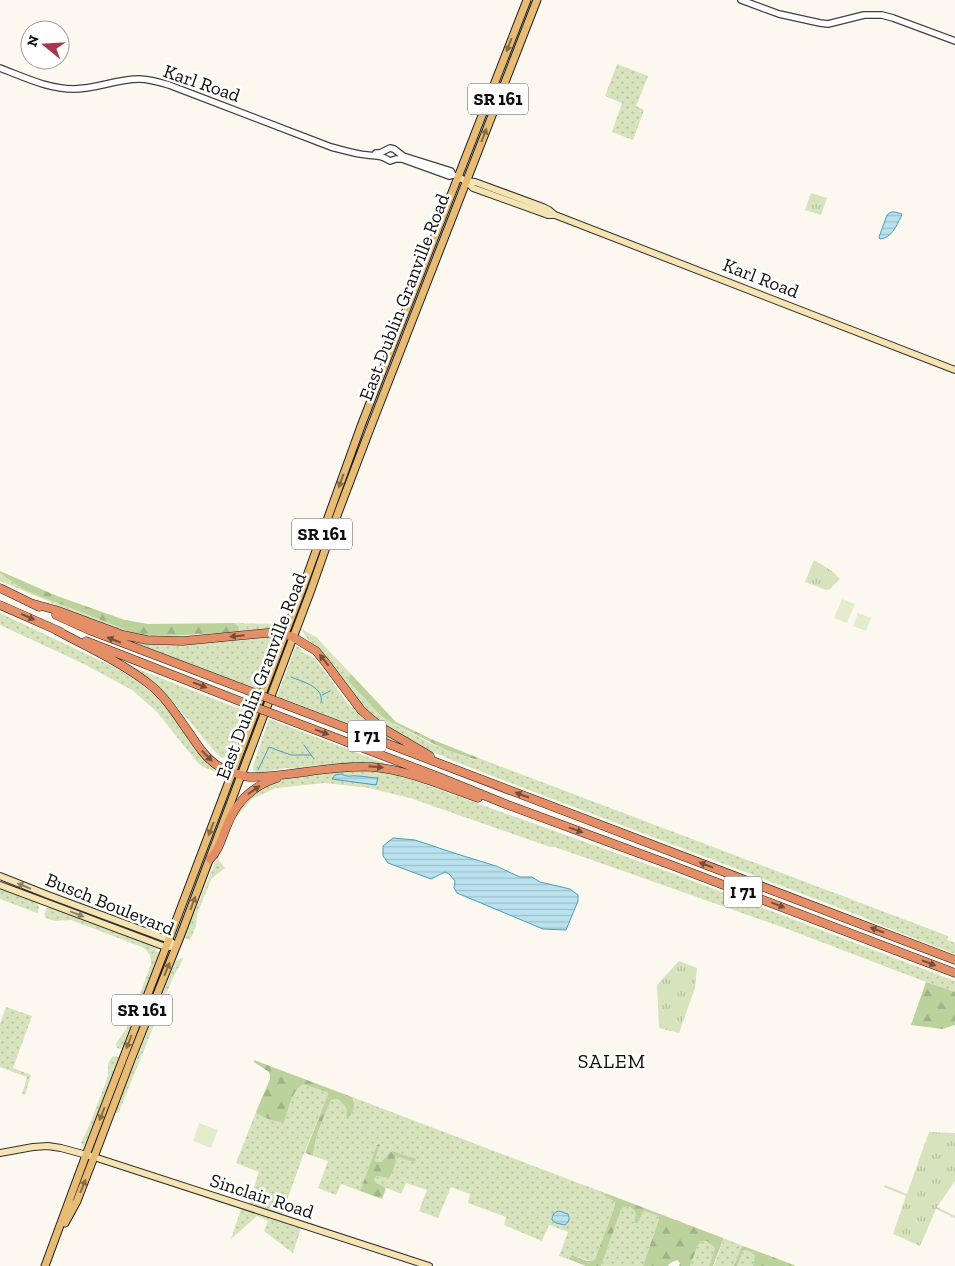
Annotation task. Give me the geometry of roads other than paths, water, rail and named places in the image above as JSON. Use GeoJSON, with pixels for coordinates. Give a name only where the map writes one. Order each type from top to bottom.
{"type":"FeatureCollection","features":[{"type":"Feature","properties":{"kind":"highway","name":"I 71"},"geometry":{"type":"LineString","coordinates":[[0,588],[89,630],[955,960]]}},
{"type":"Feature","properties":{"kind":"highway"},"geometry":{"type":"LineString","coordinates":[[34,604],[56,610],[123,635],[148,640],[182,641],[277,632],[293,636],[316,651],[361,710],[371,719],[391,733],[454,769]]}},
{"type":"Feature","properties":{"kind":"highway","name":"I 71"},"geometry":{"type":"LineString","coordinates":[[0,605],[56,630],[247,704],[955,973]]}},
{"type":"Feature","properties":{"kind":"highway"},"geometry":{"type":"LineString","coordinates":[[56,630],[131,671],[150,684],[167,702],[205,754],[221,768],[241,775],[257,777],[343,767],[384,768],[530,813]]}},
{"type":"Feature","properties":{"kind":"highway"},"geometry":{"type":"LineString","coordinates":[[210,859],[217,852],[230,818],[239,802],[259,786],[289,774]]}},
{"type":"Feature","properties":{"kind":"main road","name":"East Dublin Granville Road"},"geometry":{"type":"LineString","coordinates":[[45,1266],[285,634],[361,426],[456,176],[527,0]]}},
{"type":"Feature","properties":{"kind":"main road","name":"East Dublin Granville Road"},"geometry":{"type":"LineString","coordinates":[[52,1248],[77,1201],[210,859],[349,483],[537,0]]}},
{"type":"Feature","properties":{"kind":"main road","name":"Karl Road"},"geometry":{"type":"LineString","coordinates":[[456,176],[543,207],[555,215],[955,370]]}},
{"type":"Feature","properties":{"kind":"main road","name":"Busch Boulevard"},"geometry":{"type":"LineString","coordinates":[[0,876],[48,896],[169,940],[176,946]]}},
{"type":"Feature","properties":{"kind":"main road","name":"Busch Boulevard"},"geometry":{"type":"LineString","coordinates":[[0,885],[166,947],[176,946]]}},
{"type":"Feature","properties":{"kind":"main road","name":"Sinclair Road"},"geometry":{"type":"LineString","coordinates":[[0,1153],[32,1147],[48,1146],[61,1148],[94,1157],[429,1266]]}},
{"type":"Feature","properties":{"kind":"street"},"geometry":{"type":"LineString","coordinates":[[741,0],[778,14],[820,23],[834,22],[864,14],[882,15],[955,41]]}},
{"type":"Feature","properties":{"kind":"street","name":"Karl Road"},"geometry":{"type":"LineString","coordinates":[[0,68],[47,85],[68,89],[98,87],[139,79],[153,81],[169,85],[331,146],[364,155],[381,156],[386,154]]}},
{"type":"Feature","properties":{"kind":"street"},"geometry":{"type":"LineString","coordinates":[[392,148],[397,151],[396,159],[390,161],[386,154],[392,148]]}},
{"type":"Feature","properties":{"kind":"street","name":"Karl Road"},"geometry":{"type":"LineString","coordinates":[[397,151],[403,156],[451,172],[456,176]]}},
{"type":"Feature","properties":{"kind":"street","name":"Karl Road"},"geometry":{"type":"LineString","coordinates":[[396,159],[402,159],[449,176],[456,176]]}},
{"type":"Feature","properties":{"kind":"water"},"geometry":{"type":"Polygon","coordinates":[[[891,212],[902,214],[891,234],[880,239],[879,237],[887,215],[891,212]]]}},
{"type":"Feature","properties":{"kind":"water"},"geometry":{"type":"Polygon","coordinates":[[[335,775],[378,778],[376,785],[332,779],[335,775]]]}},
{"type":"Feature","properties":{"kind":"water"},"geometry":{"type":"Polygon","coordinates":[[[393,838],[415,840],[496,866],[520,877],[532,877],[540,882],[570,889],[578,895],[578,901],[566,930],[543,929],[457,893],[454,888],[455,881],[445,872],[431,879],[388,863],[383,856],[383,846],[393,838]]]}},
{"type":"Feature","properties":{"kind":"water"},"geometry":{"type":"Polygon","coordinates":[[[559,1211],[568,1214],[569,1220],[565,1225],[552,1220],[554,1214],[559,1211]]]}},
{"type":"Feature","properties":{"kind":"waterway"},"geometry":{"type":"LineString","coordinates":[[291,677],[307,683],[316,689],[320,693],[321,703]]}},
{"type":"Feature","properties":{"kind":"waterway"},"geometry":{"type":"LineString","coordinates":[[322,695],[330,691]]}},
{"type":"Feature","properties":{"kind":"waterway"},"geometry":{"type":"LineString","coordinates":[[304,745],[314,759]]}},
{"type":"Feature","properties":{"kind":"waterway"},"geometry":{"type":"LineString","coordinates":[[258,770],[269,747],[291,755],[311,755]]}},
{"type":"Feature","properties":{"kind":"district","name":"SALEM"},"geometry":{"type":"Point","coordinates":[612,1061]}}]}
